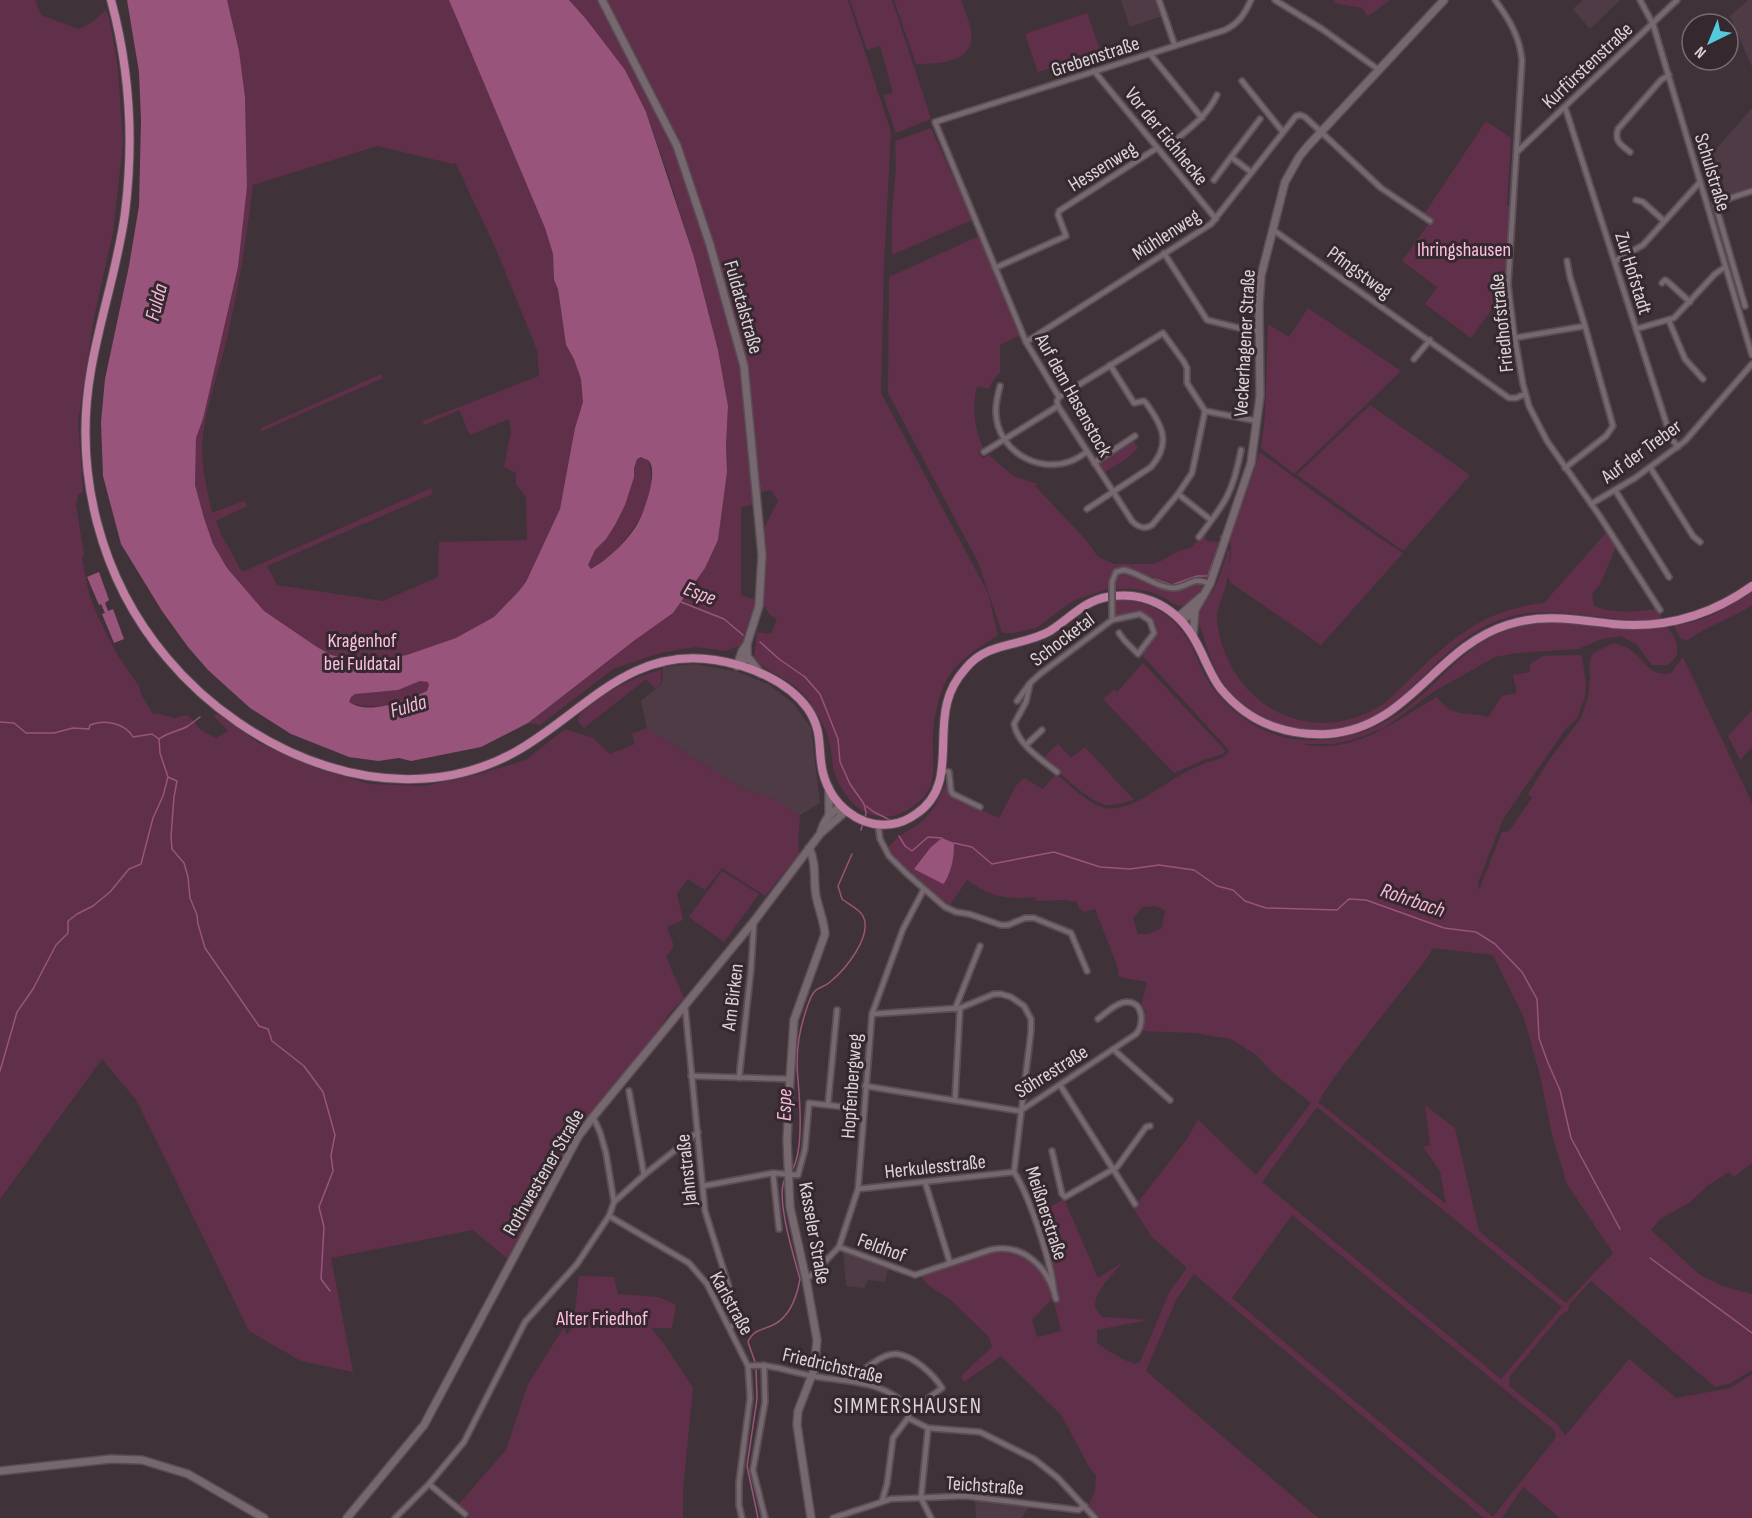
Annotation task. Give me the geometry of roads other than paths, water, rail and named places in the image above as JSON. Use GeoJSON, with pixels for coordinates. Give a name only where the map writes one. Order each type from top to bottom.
{"type":"FeatureCollection","features":[{"type":"Feature","properties":{"kind":"main road"},"geometry":{"type":"LineString","coordinates":[[111,0],[128,85],[130,163],[120,243],[89,378],[85,425],[88,475],[96,521],[116,578],[146,630],[175,668],[221,710],[245,728],[278,746],[333,768],[400,780],[450,775],[501,759],[544,734],[616,680],[648,665],[698,658],[716,660],[761,674],[792,692],[809,712],[820,737],[823,771],[829,788],[846,811],[854,817],[865,822],[889,825],[903,821],[926,807],[934,797],[941,781],[947,703],[957,680],[975,658],[999,646],[1045,634],[1084,606],[1105,597],[1146,598],[1164,606],[1179,618],[1193,636],[1217,682],[1243,710],[1280,729],[1309,735],[1351,730],[1383,718],[1415,693],[1461,648],[1504,626],[1522,621],[1555,618],[1643,625],[1673,622],[1719,608],[1752,586]]}},
{"type":"Feature","properties":{"kind":"street","name":"Fuldatalstraße"},"geometry":{"type":"LineString","coordinates":[[602,0],[677,146],[710,245],[744,366],[762,555],[759,606],[747,644],[747,656]]}},
{"type":"Feature","properties":{"kind":"street"},"geometry":{"type":"LineString","coordinates":[[1159,0],[1175,46]]}},
{"type":"Feature","properties":{"kind":"street","name":"Grebenstraße"},"geometry":{"type":"LineString","coordinates":[[935,122],[1236,25],[1243,18],[1251,0]]}},
{"type":"Feature","properties":{"kind":"street"},"geometry":{"type":"LineString","coordinates":[[1275,0],[1323,29],[1379,70]]}},
{"type":"Feature","properties":{"kind":"street","name":"Veckerhagener Straße"},"geometry":{"type":"LineString","coordinates":[[1195,610],[1210,584],[1249,469],[1260,396],[1259,289],[1281,194],[1290,171],[1322,131],[1444,0]]}},
{"type":"Feature","properties":{"kind":"street","name":"Friedhofstraße"},"geometry":{"type":"LineString","coordinates":[[1496,0],[1510,22],[1521,51],[1522,72],[1508,285],[1525,394],[1547,441],[1660,610]]}},
{"type":"Feature","properties":{"kind":"street","name":"Schulstraße"},"geometry":{"type":"LineString","coordinates":[[1640,0],[1653,24],[1752,354]]}},
{"type":"Feature","properties":{"kind":"street","name":"Kurfürstenstraße"},"geometry":{"type":"LineString","coordinates":[[1517,152],[1677,0]]}},
{"type":"Feature","properties":{"kind":"street"},"geometry":{"type":"LineString","coordinates":[[1150,54],[1202,117]]}},
{"type":"Feature","properties":{"kind":"street","name":"Vor der Eichhecke"},"geometry":{"type":"LineString","coordinates":[[1094,71],[1216,219]]}},
{"type":"Feature","properties":{"kind":"street"},"geometry":{"type":"LineString","coordinates":[[1630,152],[1618,141],[1616,136],[1618,129],[1661,80],[1669,75]]}},
{"type":"Feature","properties":{"kind":"street"},"geometry":{"type":"LineString","coordinates":[[1242,81],[1283,132]]}},
{"type":"Feature","properties":{"kind":"street"},"geometry":{"type":"LineString","coordinates":[[1178,138],[1212,107],[1217,95]]}},
{"type":"Feature","properties":{"kind":"street","name":"Zur Hofstadt"},"geometry":{"type":"LineString","coordinates":[[1565,107],[1671,438],[1678,447]]}},
{"type":"Feature","properties":{"kind":"street","name":"Mühlenweg"},"geometry":{"type":"LineString","coordinates":[[1026,342],[1216,219],[1296,116],[1300,115],[1322,131]]}},
{"type":"Feature","properties":{"kind":"street"},"geometry":{"type":"LineString","coordinates":[[1214,180],[1260,119]]}},
{"type":"Feature","properties":{"kind":"street","name":"Auf dem Hasenstock"},"geometry":{"type":"LineString","coordinates":[[935,122],[1026,342],[1059,397],[1058,406],[1132,521],[1142,528],[1152,525],[1192,473],[1205,411]]}},
{"type":"Feature","properties":{"kind":"street"},"geometry":{"type":"LineString","coordinates":[[1322,131],[1381,188],[1430,221]]}},
{"type":"Feature","properties":{"kind":"street","name":"Hessenweg"},"geometry":{"type":"LineString","coordinates":[[995,268],[1066,236],[1058,215],[1059,211],[1157,148]]}},
{"type":"Feature","properties":{"kind":"street"},"geometry":{"type":"LineString","coordinates":[[1231,157],[1251,172]]}},
{"type":"Feature","properties":{"kind":"street"},"geometry":{"type":"LineString","coordinates":[[1614,261],[1643,245],[1700,182]]}},
{"type":"Feature","properties":{"kind":"street"},"geometry":{"type":"LineString","coordinates":[[1745,306],[1715,203],[1752,191]]}},
{"type":"Feature","properties":{"kind":"street"},"geometry":{"type":"LineString","coordinates":[[1636,200],[1643,202],[1664,221]]}},
{"type":"Feature","properties":{"kind":"street","name":"Pfingstweg"},"geometry":{"type":"LineString","coordinates":[[1272,229],[1509,398],[1513,399],[1525,394]]}},
{"type":"Feature","properties":{"kind":"street"},"geometry":{"type":"LineString","coordinates":[[1164,253],[1208,320],[1251,331],[1260,331]]}},
{"type":"Feature","properties":{"kind":"street"},"geometry":{"type":"LineString","coordinates":[[1565,468],[1606,436],[1613,426],[1570,277],[1568,261]]}},
{"type":"Feature","properties":{"kind":"street"},"geometry":{"type":"LineString","coordinates":[[1636,329],[1669,321],[1715,274],[1725,267]]}},
{"type":"Feature","properties":{"kind":"street"},"geometry":{"type":"LineString","coordinates":[[1662,283],[1665,280],[1668,282],[1690,302]]}},
{"type":"Feature","properties":{"kind":"street"},"geometry":{"type":"LineString","coordinates":[[1669,321],[1685,359],[1703,379]]}},
{"type":"Feature","properties":{"kind":"street"},"geometry":{"type":"LineString","coordinates":[[1515,338],[1585,326]]}},
{"type":"Feature","properties":{"kind":"street"},"geometry":{"type":"LineString","coordinates":[[1059,397],[1159,333],[1165,333],[1184,362],[1187,382],[1205,411],[1257,421]]}},
{"type":"Feature","properties":{"kind":"street"},"geometry":{"type":"LineString","coordinates":[[1414,359],[1430,340]]}},
{"type":"Feature","properties":{"kind":"street","name":"Auf der Treber"},"geometry":{"type":"LineString","coordinates":[[1591,504],[1678,447],[1752,364]]}},
{"type":"Feature","properties":{"kind":"street"},"geometry":{"type":"LineString","coordinates":[[1087,509],[1151,466],[1158,459],[1163,440],[1161,425],[1149,407],[1144,401],[1134,403],[1110,365]]}},
{"type":"Feature","properties":{"kind":"street"},"geometry":{"type":"LineString","coordinates":[[1000,386],[996,411],[999,430],[1011,449],[1021,457],[1039,464],[1054,465],[1071,462],[1088,452]]}},
{"type":"Feature","properties":{"kind":"street"},"geometry":{"type":"LineString","coordinates":[[984,452],[1058,406]]}},
{"type":"Feature","properties":{"kind":"street"},"geometry":{"type":"LineString","coordinates":[[1094,463],[1135,436]]}},
{"type":"Feature","properties":{"kind":"street"},"geometry":{"type":"LineString","coordinates":[[1199,537],[1224,505],[1231,491],[1241,450]]}},
{"type":"Feature","properties":{"kind":"street"},"geometry":{"type":"LineString","coordinates":[[1650,467],[1686,526],[1700,542]]}},
{"type":"Feature","properties":{"kind":"street"},"geometry":{"type":"LineString","coordinates":[[1615,490],[1669,577]]}},
{"type":"Feature","properties":{"kind":"street"},"geometry":{"type":"LineString","coordinates":[[1178,494],[1211,520]]}},
{"type":"Feature","properties":{"kind":"street","name":"Schocketal"},"geometry":{"type":"LineString","coordinates":[[1112,620],[1112,582],[1116,573],[1124,570],[1172,588],[1194,580],[1210,584]]}},
{"type":"Feature","properties":{"kind":"street","name":"Veckerhagener Straße"},"geometry":{"type":"LineString","coordinates":[[1179,618],[1201,597]]}},
{"type":"Feature","properties":{"kind":"street"},"geometry":{"type":"LineString","coordinates":[[1193,636],[1195,610]]}},
{"type":"Feature","properties":{"kind":"street"},"geometry":{"type":"LineString","coordinates":[[1179,618],[1186,618],[1195,610]]}},
{"type":"Feature","properties":{"kind":"street","name":"Schocketal"},"geometry":{"type":"LineString","coordinates":[[1017,701],[1030,683],[1112,620],[1140,614],[1150,621],[1154,633],[1138,654],[1119,633]]}},
{"type":"Feature","properties":{"kind":"street","name":"Fuldatalstraße"},"geometry":{"type":"LineString","coordinates":[[737,666],[747,644]]}},
{"type":"Feature","properties":{"kind":"street"},"geometry":{"type":"LineString","coordinates":[[737,666],[744,662],[747,656],[761,674]]}},
{"type":"Feature","properties":{"kind":"street","name":"Schocketal"},"geometry":{"type":"LineString","coordinates":[[1030,683],[1026,702],[1014,724],[1026,745],[1057,772]]}},
{"type":"Feature","properties":{"kind":"street"},"geometry":{"type":"LineString","coordinates":[[1026,745],[1042,730]]}},
{"type":"Feature","properties":{"kind":"street"},"geometry":{"type":"LineString","coordinates":[[942,771],[949,772],[953,794],[980,807]]}},
{"type":"Feature","properties":{"kind":"street"},"geometry":{"type":"LineString","coordinates":[[829,788],[829,816]]}},
{"type":"Feature","properties":{"kind":"street"},"geometry":{"type":"LineString","coordinates":[[829,816],[838,809],[846,811]]}},
{"type":"Feature","properties":{"kind":"street","name":"Rothwestener Straße"},"geometry":{"type":"LineString","coordinates":[[347,1518],[424,1425],[566,1159],[593,1117],[755,920],[820,834],[846,811]]}},
{"type":"Feature","properties":{"kind":"street","name":"Rothwestener Straße"},"geometry":{"type":"LineString","coordinates":[[820,834],[829,816]]}},
{"type":"Feature","properties":{"kind":"street"},"geometry":{"type":"LineString","coordinates":[[878,824],[880,838],[886,850],[900,867],[945,907],[1001,925],[1008,925],[1025,918],[1034,918],[1071,933],[1087,971]]}},
{"type":"Feature","properties":{"kind":"street","name":"Kasseler Straße"},"geometry":{"type":"LineString","coordinates":[[809,848],[814,858],[815,892],[824,921],[825,934],[794,1020],[787,1141],[791,1212],[817,1340],[817,1355],[812,1376],[798,1411],[797,1425],[811,1518]]}},
{"type":"Feature","properties":{"kind":"street","name":"Hopfenbergweg"},"geometry":{"type":"LineString","coordinates":[[806,1279],[814,1274],[839,1247],[858,1189],[872,1014],[903,929],[924,889]]}},
{"type":"Feature","properties":{"kind":"street","name":"Am Birken"},"geometry":{"type":"LineString","coordinates":[[739,1078],[755,920]]}},
{"type":"Feature","properties":{"kind":"street"},"geometry":{"type":"LineString","coordinates":[[955,1100],[957,1009],[980,946]]}},
{"type":"Feature","properties":{"kind":"street","name":"Meißnerstraße"},"geometry":{"type":"LineString","coordinates":[[872,1014],[957,1009],[994,994],[1011,997],[1027,1010],[1031,1019],[1031,1031],[1014,1172],[1020,1181],[1051,1269],[1054,1291]]}},
{"type":"Feature","properties":{"kind":"street","name":"Söhrestraße"},"geometry":{"type":"LineString","coordinates":[[865,1086],[1020,1111],[1140,1029],[1141,1012],[1136,1005],[1129,1002],[1120,1003],[1098,1019]]}},
{"type":"Feature","properties":{"kind":"street","name":"Jahnstraße"},"geometry":{"type":"LineString","coordinates":[[685,1003],[705,1211],[729,1287],[735,1316],[734,1324],[730,1328]]}},
{"type":"Feature","properties":{"kind":"street"},"geometry":{"type":"LineString","coordinates":[[828,1104],[837,1010]]}},
{"type":"Feature","properties":{"kind":"street"},"geometry":{"type":"LineString","coordinates":[[1113,1049],[1170,1100]]}},
{"type":"Feature","properties":{"kind":"street"},"geometry":{"type":"LineString","coordinates":[[691,1077],[790,1079]]}},
{"type":"Feature","properties":{"kind":"street"},"geometry":{"type":"LineString","coordinates":[[1060,1085],[1135,1203]]}},
{"type":"Feature","properties":{"kind":"street"},"geometry":{"type":"LineString","coordinates":[[629,1090],[644,1175]]}},
{"type":"Feature","properties":{"kind":"street"},"geometry":{"type":"LineString","coordinates":[[703,1186],[773,1173],[799,1175],[805,1149],[809,1103],[854,1108]]}},
{"type":"Feature","properties":{"kind":"street"},"geometry":{"type":"LineString","coordinates":[[593,1117],[606,1153],[614,1202]]}},
{"type":"Feature","properties":{"kind":"street"},"geometry":{"type":"LineString","coordinates":[[1052,1151],[1062,1194],[1065,1197],[1114,1168],[1146,1127],[1150,1126]]}},
{"type":"Feature","properties":{"kind":"street"},"geometry":{"type":"LineString","coordinates":[[395,1518],[429,1484],[464,1442],[529,1317],[577,1264],[609,1216],[614,1202],[698,1132]]}},
{"type":"Feature","properties":{"kind":"street","name":"Herkulesstraße"},"geometry":{"type":"LineString","coordinates":[[858,1189],[1014,1172]]}},
{"type":"Feature","properties":{"kind":"street"},"geometry":{"type":"LineString","coordinates":[[773,1173],[779,1229]]}},
{"type":"Feature","properties":{"kind":"street"},"geometry":{"type":"LineString","coordinates":[[925,1182],[950,1263],[1002,1247],[1013,1249],[1034,1260],[1041,1267],[1051,1282],[1056,1299]]}},
{"type":"Feature","properties":{"kind":"street","name":"Karlstraße"},"geometry":{"type":"LineString","coordinates":[[609,1216],[689,1263],[707,1284],[730,1328],[756,1365],[739,1482],[738,1505],[742,1518]]}},
{"type":"Feature","properties":{"kind":"street","name":"Feldhof"},"geometry":{"type":"LineString","coordinates":[[839,1247],[915,1275],[950,1263]]}},
{"type":"Feature","properties":{"kind":"street"},"geometry":{"type":"LineString","coordinates":[[854,1381],[858,1375],[878,1361],[897,1354],[913,1361],[933,1375],[942,1388],[911,1411],[893,1438],[887,1484],[882,1502]]}},
{"type":"Feature","properties":{"kind":"street"},"geometry":{"type":"LineString","coordinates":[[756,1365],[765,1402],[753,1470],[765,1518]]}},
{"type":"Feature","properties":{"kind":"street","name":"Friedrichstraße"},"geometry":{"type":"LineString","coordinates":[[756,1365],[812,1376],[854,1381],[883,1389],[908,1406],[911,1411]]}},
{"type":"Feature","properties":{"kind":"street"},"geometry":{"type":"LineString","coordinates":[[908,1418],[928,1428],[980,1432],[1034,1459],[1058,1478],[1095,1518]]}},
{"type":"Feature","properties":{"kind":"street"},"geometry":{"type":"LineString","coordinates":[[928,1428],[921,1498],[931,1518]]}},
{"type":"Feature","properties":{"kind":"street"},"geometry":{"type":"LineString","coordinates":[[0,1471],[111,1459],[142,1460],[188,1474],[264,1518]]}},
{"type":"Feature","properties":{"kind":"street"},"geometry":{"type":"LineString","coordinates":[[429,1484],[465,1514]]}},
{"type":"Feature","properties":{"kind":"street","name":"Teichstraße"},"geometry":{"type":"LineString","coordinates":[[833,1518],[882,1502],[921,1498],[965,1496],[1078,1510],[1085,1506]]}},
{"type":"Feature","properties":{"kind":"water","name":"Fulda"},"geometry":{"type":"Polygon","coordinates":[[[127,0],[227,0],[239,51],[245,97],[247,187],[238,267],[203,419],[196,438],[195,485],[213,544],[227,568],[264,611],[317,647],[331,655],[347,659],[390,658],[407,655],[456,638],[494,617],[526,582],[560,509],[575,428],[583,402],[581,379],[566,345],[558,289],[554,280],[553,254],[545,228],[449,0],[569,0],[625,70],[646,112],[694,257],[718,350],[728,406],[727,472],[718,540],[705,568],[673,613],[528,723],[481,747],[411,761],[399,758],[378,761],[349,757],[291,734],[250,708],[208,670],[162,611],[121,544],[103,476],[101,422],[105,379],[139,206],[141,120],[139,72],[127,0]],[[641,457],[637,459],[634,468],[634,477],[625,505],[606,539],[595,550],[588,565],[591,569],[621,545],[635,528],[642,514],[649,494],[652,467],[649,461],[641,457]],[[420,681],[398,690],[355,694],[349,702],[357,706],[377,707],[399,702],[427,691],[428,682],[420,681]]]}},
{"type":"Feature","properties":{"kind":"water"},"geometry":{"type":"Polygon","coordinates":[[[99,572],[109,600],[105,603],[108,611],[113,609],[124,639],[114,643],[102,614],[105,613],[87,577],[99,572]]]}},
{"type":"Feature","properties":{"kind":"water"},"geometry":{"type":"Polygon","coordinates":[[[942,838],[954,843],[951,868],[943,884],[914,869],[931,847],[942,838]]]}},
{"type":"Feature","properties":{"kind":"waterway"},"geometry":{"type":"LineString","coordinates":[[1208,575],[1220,542]]}},
{"type":"Feature","properties":{"kind":"waterway"},"geometry":{"type":"LineString","coordinates":[[1155,579],[1172,585],[1197,576],[1207,576]]}},
{"type":"Feature","properties":{"kind":"waterway","name":"Espe"},"geometry":{"type":"LineString","coordinates":[[681,602],[724,619],[743,635]]}},
{"type":"Feature","properties":{"kind":"waterway","name":"Espe"},"geometry":{"type":"LineString","coordinates":[[760,642],[805,677],[820,694],[838,739],[840,762],[850,784],[864,804],[865,819]]}},
{"type":"Feature","properties":{"kind":"waterway"},"geometry":{"type":"LineString","coordinates":[[0,722],[14,723],[26,733],[54,733],[73,728],[89,729],[90,725],[108,722],[120,725],[133,737],[152,734],[159,739],[185,728],[200,717]]}},
{"type":"Feature","properties":{"kind":"waterway"},"geometry":{"type":"LineString","coordinates":[[0,1071],[17,1012],[33,989],[56,945],[68,933],[68,921],[93,906],[110,892],[129,869],[141,864],[153,818],[163,796],[168,777],[160,753],[159,739]]}},
{"type":"Feature","properties":{"kind":"waterway"},"geometry":{"type":"LineString","coordinates":[[168,777],[177,781],[171,837],[172,849],[184,863],[190,898],[197,915],[205,948],[259,1026],[268,1029],[272,1041],[304,1066],[323,1092],[335,1135],[331,1155],[333,1171],[319,1207],[324,1227],[321,1279],[330,1291]]}},
{"type":"Feature","properties":{"kind":"waterway"},"geometry":{"type":"LineString","coordinates":[[866,806],[890,820]]}},
{"type":"Feature","properties":{"kind":"waterway","name":"Espe"},"geometry":{"type":"LineString","coordinates":[[861,830],[863,823]]}},
{"type":"Feature","properties":{"kind":"waterway"},"geometry":{"type":"LineString","coordinates":[[899,836],[905,846],[912,851],[928,837],[942,838]]}},
{"type":"Feature","properties":{"kind":"waterway","name":"Rohrbach"},"geometry":{"type":"LineString","coordinates":[[954,843],[972,847],[992,864],[1054,852],[1100,867],[1130,869],[1159,865],[1194,870],[1217,886],[1233,890],[1245,901],[1266,908],[1337,910],[1349,899],[1366,900],[1444,928],[1476,932],[1495,944],[1522,972],[1537,999],[1539,1038],[1560,1090],[1571,1138],[1620,1229]]}},
{"type":"Feature","properties":{"kind":"waterway","name":"Espe"},"geometry":{"type":"LineString","coordinates":[[792,1170],[796,1162],[800,1139],[797,1056],[806,1011],[815,991],[830,982],[850,961],[864,933],[863,916],[842,899],[838,886],[852,854]]}},
{"type":"Feature","properties":{"kind":"waterway","name":"Espe"},"geometry":{"type":"LineString","coordinates":[[755,1362],[748,1342],[750,1338],[756,1332],[775,1324],[785,1316],[795,1298],[800,1279],[784,1213],[782,1199],[785,1179]]}},
{"type":"Feature","properties":{"kind":"waterway"},"geometry":{"type":"LineString","coordinates":[[1650,1258],[1752,1333]]}},
{"type":"Feature","properties":{"kind":"waterway","name":"Espe"},"geometry":{"type":"LineString","coordinates":[[756,1368],[757,1399],[747,1466],[758,1518]]}},
{"type":"Feature","properties":{"kind":"district","name":"SIMMERSHAUSEN"},"geometry":{"type":"Point","coordinates":[908,1405]}},
{"type":"Feature","properties":{"kind":"park label","name":"Ihringshausen"},"geometry":{"type":"Point","coordinates":[1464,249]}},
{"type":"Feature","properties":{"kind":"park label","name":"Kragenhof bei Fuldatal"},"geometry":{"type":"Point","coordinates":[362,652]}},
{"type":"Feature","properties":{"kind":"park label","name":"Alter Friedhof"},"geometry":{"type":"Point","coordinates":[602,1318]}}]}
